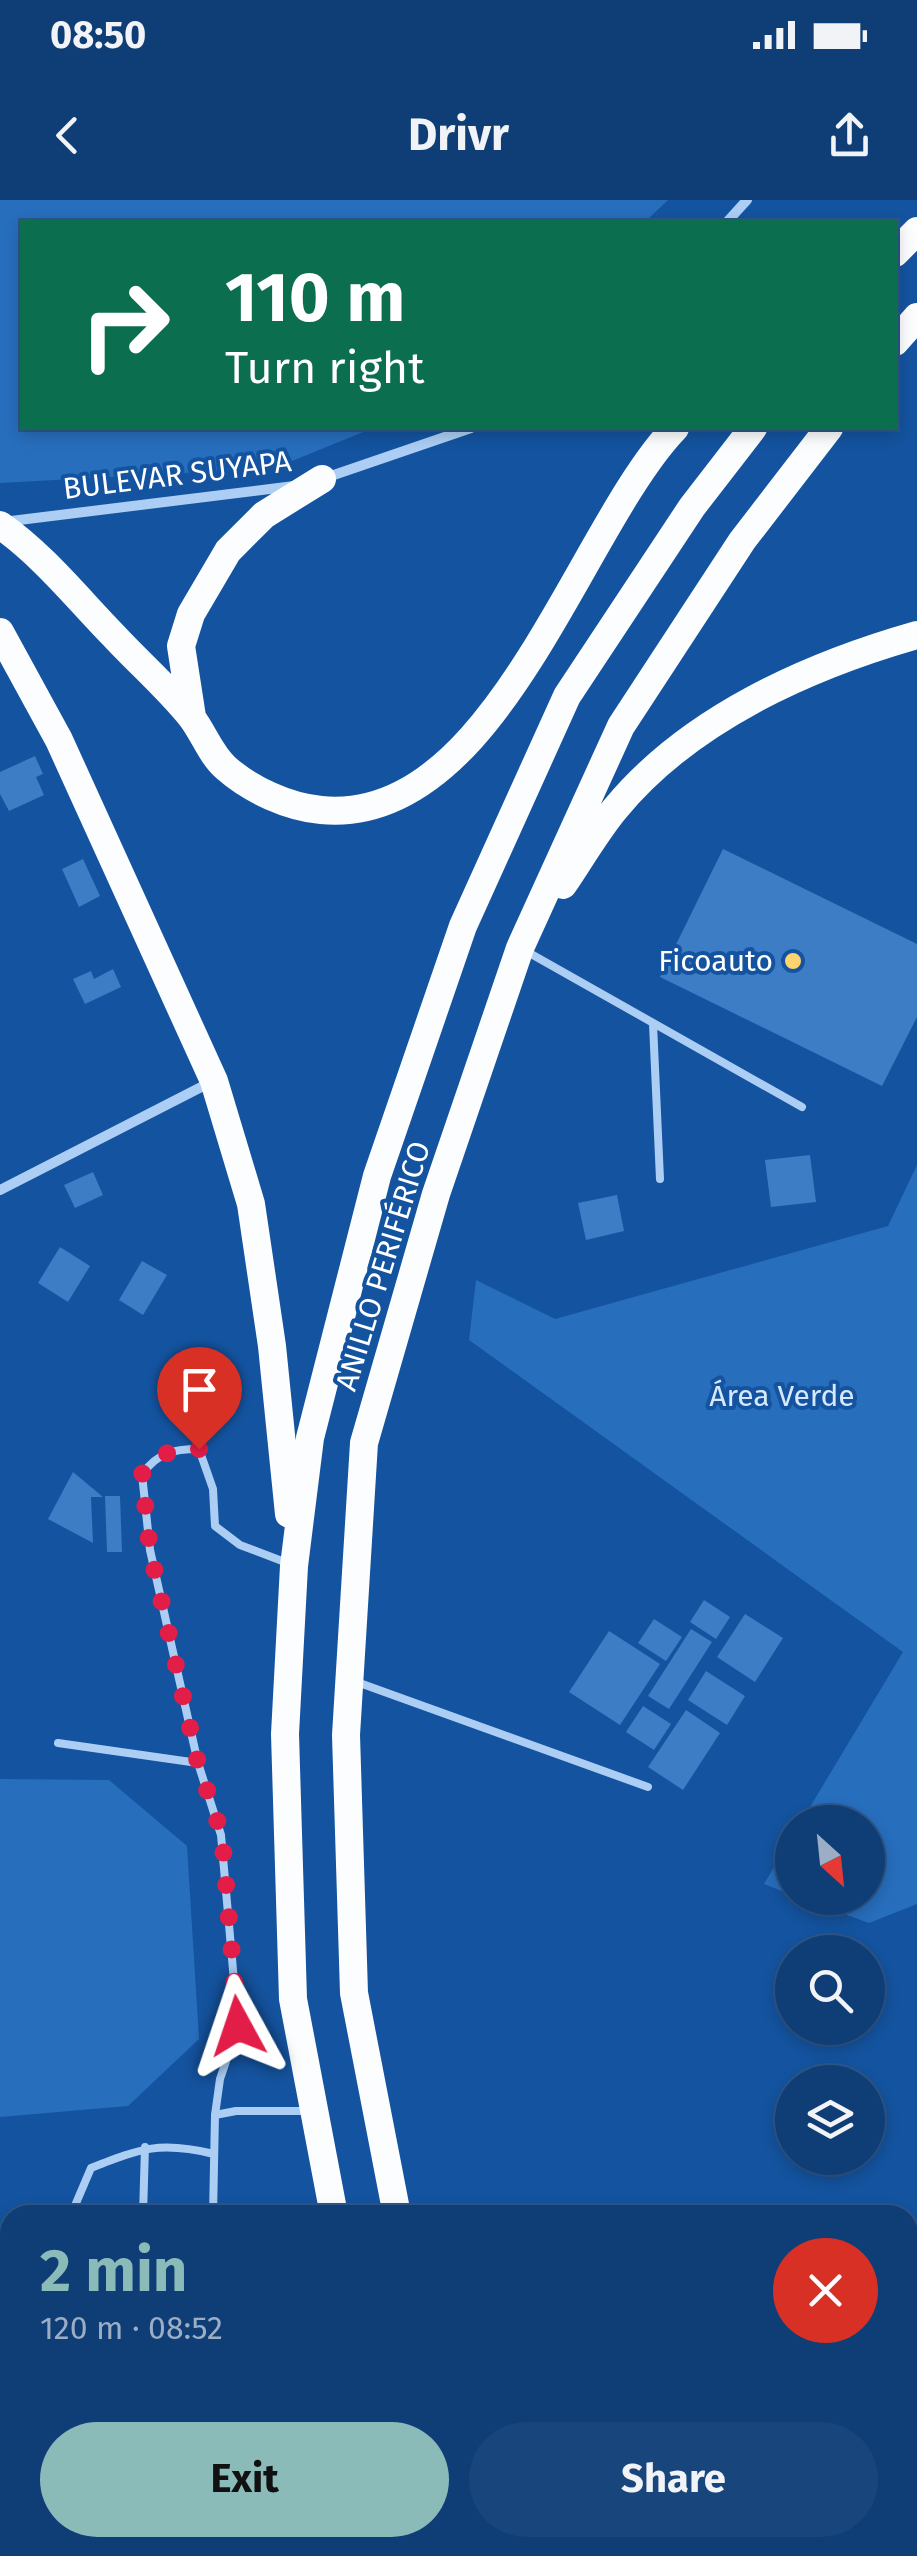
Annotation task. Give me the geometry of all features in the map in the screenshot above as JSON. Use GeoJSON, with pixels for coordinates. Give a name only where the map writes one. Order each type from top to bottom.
{"type":"FeatureCollection","features":[{"type":"Feature","properties":{"kind":"highway"},"geometry":{"type":"LineString","coordinates":[[898,250],[917,231]]}},
{"type":"Feature","properties":{"kind":"highway"},"geometry":{"type":"LineString","coordinates":[[898,339],[917,317]]}},
{"type":"Feature","properties":{"kind":"highway"},"geometry":{"type":"LineString","coordinates":[[0,524],[38,556],[192,719],[222,765],[247,785],[305,808],[349,813],[411,790],[466,745],[510,690],[674,430]]}},
{"type":"Feature","properties":{"kind":"highway","name":"ANILLO PERIFÉRICO"},"geometry":{"type":"LineString","coordinates":[[332,2205],[293,2000],[285,1734],[294,1566],[310,1438],[377,1176],[463,926],[568,696],[692,506],[751,430]]}},
{"type":"Feature","properties":{"kind":"highway","name":"ANILLO PERIFÉRICO"},"geometry":{"type":"LineString","coordinates":[[395,2205],[354,1993],[346,1735],[364,1443],[436,1194],[520,948],[621,726],[742,542],[827,430]]}},
{"type":"Feature","properties":{"kind":"highway"},"geometry":{"type":"LineString","coordinates":[[192,719],[181,646],[191,614],[228,551],[264,515],[322,479]]}},
{"type":"Feature","properties":{"kind":"highway"},"geometry":{"type":"LineString","coordinates":[[0,632],[59,740],[214,1081],[250,1204],[272,1346],[294,1566]]}},
{"type":"Feature","properties":{"kind":"highway"},"geometry":{"type":"LineString","coordinates":[[520,948],[616,809],[668,755],[766,694],[838,658],[917,635]]}},
{"type":"Feature","properties":{"kind":"street"},"geometry":{"type":"LineString","coordinates":[[728,220],[748,200]]}},
{"type":"Feature","properties":{"kind":"street","name":"BULEVAR SUYAPA"},"geometry":{"type":"LineString","coordinates":[[0,524],[300,485],[464,430]]}},
{"type":"Feature","properties":{"kind":"street"},"geometry":{"type":"LineString","coordinates":[[0,1190],[214,1081]]}},
{"type":"Feature","properties":{"kind":"lane"},"geometry":{"type":"LineString","coordinates":[[520,948],[802,1106]]}},
{"type":"Feature","properties":{"kind":"lane"},"geometry":{"type":"LineString","coordinates":[[653,1024],[660,1179]]}},
{"type":"Feature","properties":{"kind":"lane"},"geometry":{"type":"LineString","coordinates":[[214,2205],[215,2115],[220,2079],[238,2026],[222,1835],[198,1763],[150,1550],[142,1474],[154,1458],[177,1449],[199,1449],[213,1489],[214,1526],[240,1545],[294,1566]]}},
{"type":"Feature","properties":{"kind":"lane"},"geometry":{"type":"LineString","coordinates":[[350,1680],[648,1787]]}},
{"type":"Feature","properties":{"kind":"lane"},"geometry":{"type":"LineString","coordinates":[[58,1743],[198,1763]]}},
{"type":"Feature","properties":{"kind":"lane"},"geometry":{"type":"LineString","coordinates":[[215,2115],[236,2110],[315,2112]]}},
{"type":"Feature","properties":{"kind":"lane"},"geometry":{"type":"LineString","coordinates":[[75,2205],[92,2168],[145,2147],[171,2144],[214,2154]]}},
{"type":"Feature","properties":{"kind":"lane"},"geometry":{"type":"LineString","coordinates":[[143,2205],[145,2147]]}},
{"type":"Feature","properties":{"kind":"green space"},"geometry":{"type":"Polygon","coordinates":[[[0,200],[668,200],[647,220],[20,220],[20,430],[368,430],[275,468],[0,483],[0,200]]]}},
{"type":"Feature","properties":{"kind":"green space","name":"Área Verde"},"geometry":{"type":"Polygon","coordinates":[[[917,1165],[917,1904],[869,1923],[847,1915],[885,1915],[885,1805],[811,1805],[903,1652],[469,1340],[476,1280],[555,1319],[888,1226],[917,1165]]]}},
{"type":"Feature","properties":{"kind":"green space"},"geometry":{"type":"Polygon","coordinates":[[[0,1779],[109,1780],[187,1846],[199,2039],[128,2106],[0,2117],[0,1779]]]}},
{"type":"Feature","properties":{"kind":"green space"},"geometry":{"type":"Polygon","coordinates":[[[775,1866],[775,1888],[764,1884],[775,1866]]]}},
{"type":"Feature","properties":{"kind":"building"},"geometry":{"type":"Polygon","coordinates":[[[35,756],[43,774],[36,777],[44,795],[9,811],[0,794],[0,772],[35,756]]]}},
{"type":"Feature","properties":{"kind":"building","name":"Ficoauto"},"geometry":{"type":"Polygon","coordinates":[[[723,849],[917,944],[917,1017],[882,1086],[660,977],[723,849]]]}},
{"type":"Feature","properties":{"kind":"building"},"geometry":{"type":"Polygon","coordinates":[[[83,859],[100,896],[79,907],[62,869],[83,859]]]}},
{"type":"Feature","properties":{"kind":"building"},"geometry":{"type":"Polygon","coordinates":[[[113,969],[121,987],[85,1004],[73,979],[91,971],[94,979],[113,969]]]}},
{"type":"Feature","properties":{"kind":"building"},"geometry":{"type":"Polygon","coordinates":[[[810,1155],[816,1202],[771,1207],[765,1160],[810,1155]]]}},
{"type":"Feature","properties":{"kind":"building"},"geometry":{"type":"Polygon","coordinates":[[[93,1172],[103,1195],[75,1208],[64,1185],[93,1172]]]}},
{"type":"Feature","properties":{"kind":"building"},"geometry":{"type":"Polygon","coordinates":[[[617,1195],[624,1231],[586,1240],[578,1203],[617,1195]]]}},
{"type":"Feature","properties":{"kind":"building"},"geometry":{"type":"Polygon","coordinates":[[[60,1247],[90,1266],[68,1302],[38,1283],[60,1247]]]}},
{"type":"Feature","properties":{"kind":"building"},"geometry":{"type":"Polygon","coordinates":[[[142,1261],[167,1275],[143,1315],[119,1300],[142,1261]]]}},
{"type":"Feature","properties":{"kind":"building"},"geometry":{"type":"Polygon","coordinates":[[[73,1472],[103,1497],[91,1497],[93,1543],[48,1519],[73,1472]]]}},
{"type":"Feature","properties":{"kind":"building"},"geometry":{"type":"Polygon","coordinates":[[[105,1496],[120,1496],[122,1552],[107,1552],[105,1496]]]}},
{"type":"Feature","properties":{"kind":"building"},"geometry":{"type":"Polygon","coordinates":[[[704,1600],[730,1617],[716,1639],[690,1622],[704,1600]]]}},
{"type":"Feature","properties":{"kind":"building"},"geometry":{"type":"Polygon","coordinates":[[[745,1614],[783,1638],[755,1682],[717,1657],[745,1614]]]}},
{"type":"Feature","properties":{"kind":"building"},"geometry":{"type":"Polygon","coordinates":[[[654,1619],[682,1637],[666,1661],[638,1643],[654,1619]]]}},
{"type":"Feature","properties":{"kind":"building"},"geometry":{"type":"Polygon","coordinates":[[[691,1629],[712,1642],[669,1709],[648,1696],[691,1629]]]}},
{"type":"Feature","properties":{"kind":"building"},"geometry":{"type":"Polygon","coordinates":[[[609,1631],[660,1664],[620,1725],[569,1692],[609,1631]]]}},
{"type":"Feature","properties":{"kind":"building"},"geometry":{"type":"Polygon","coordinates":[[[706,1671],[745,1696],[727,1725],[688,1700],[706,1671]]]}},
{"type":"Feature","properties":{"kind":"building"},"geometry":{"type":"Polygon","coordinates":[[[643,1706],[671,1724],[654,1750],[626,1732],[643,1706]]]}},
{"type":"Feature","properties":{"kind":"building"},"geometry":{"type":"Polygon","coordinates":[[[686,1710],[720,1733],[683,1790],[648,1767],[686,1710]]]}},
{"type":"Feature","properties":{"kind":"place","name":"Ficoauto"},"geometry":{"type":"Point","coordinates":[793,961]}},
{"type":"Feature","properties":{"kind":"route"},"geometry":{"type":"LineString","coordinates":[[199,1449],[177,1449],[154,1458],[142,1474],[144,1508],[198,1763],[222,1835],[238,2026]]}}]}
